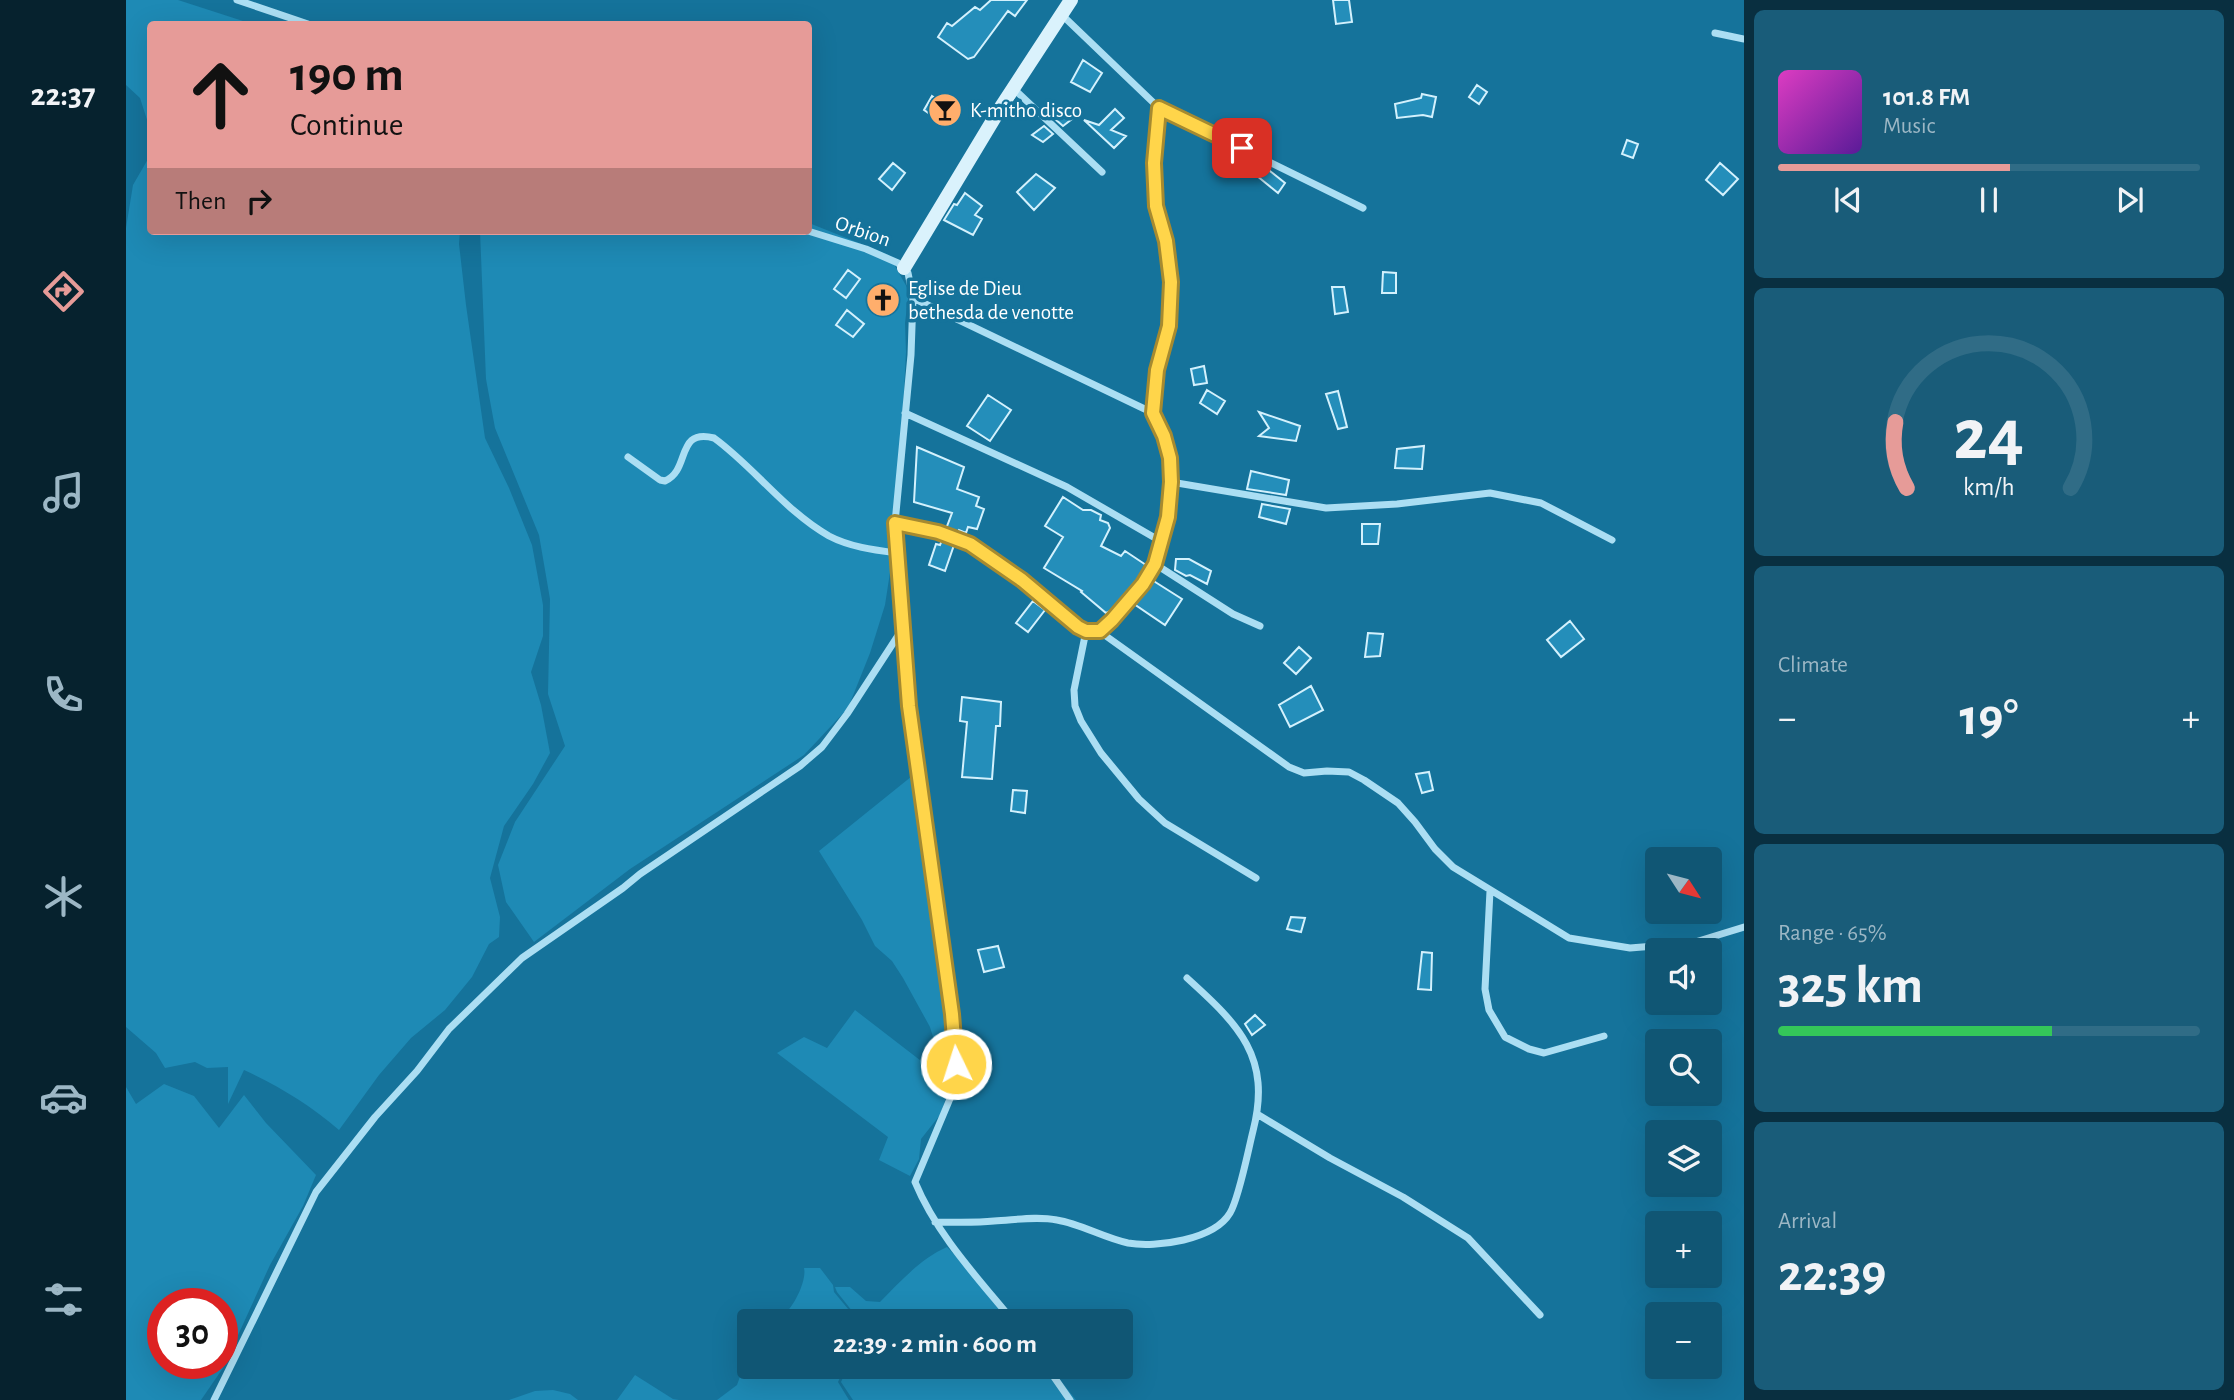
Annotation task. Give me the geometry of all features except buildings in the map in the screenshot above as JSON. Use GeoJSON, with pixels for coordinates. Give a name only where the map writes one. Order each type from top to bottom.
{"type":"FeatureCollection","features":[{"type":"Feature","properties":{"kind":"street"},"geometry":{"type":"LineString","coordinates":[[237,0],[299,21]]}},
{"type":"Feature","properties":{"kind":"street"},"geometry":{"type":"LineString","coordinates":[[1003,1309],[948,1242],[926,1208],[915,1182],[952,1094],[956,1064],[952,1014],[909,706],[895,523],[913,298],[911,281],[904,268],[1071,0]]}},
{"type":"Feature","properties":{"kind":"street"},"geometry":{"type":"LineString","coordinates":[[1062,15],[1159,108],[1363,208]]}},
{"type":"Feature","properties":{"kind":"street"},"geometry":{"type":"LineString","coordinates":[[1715,33],[1744,39]]}},
{"type":"Feature","properties":{"kind":"street"},"geometry":{"type":"LineString","coordinates":[[1014,89],[1102,172]]}},
{"type":"Feature","properties":{"kind":"street"},"geometry":{"type":"LineString","coordinates":[[1100,631],[1143,584],[1155,564],[1168,517],[1170,458],[1164,436],[1153,413],[1157,370],[1169,326],[1171,282],[1166,241],[1156,206],[1154,163],[1159,108]]}},
{"type":"Feature","properties":{"kind":"street","name":"Orbion"},"geometry":{"type":"LineString","coordinates":[[812,232],[879,254],[904,268]]}},
{"type":"Feature","properties":{"kind":"street"},"geometry":{"type":"LineString","coordinates":[[913,298],[1153,413]]}},
{"type":"Feature","properties":{"kind":"street"},"geometry":{"type":"LineString","coordinates":[[905,413],[1067,487],[1163,542]]}},
{"type":"Feature","properties":{"kind":"street"},"geometry":{"type":"LineString","coordinates":[[628,457],[665,481],[676,473],[695,436],[714,438],[808,521],[829,536],[847,544],[897,553]]}},
{"type":"Feature","properties":{"kind":"street"},"geometry":{"type":"LineString","coordinates":[[1171,482],[1326,508],[1397,504],[1490,493],[1541,503],[1612,540]]}},
{"type":"Feature","properties":{"kind":"street"},"geometry":{"type":"LineString","coordinates":[[895,523],[938,532],[970,544],[1022,580],[1068,620],[1086,631],[1100,631],[1289,768],[1304,773],[1349,772],[1364,779],[1398,803],[1453,867],[1569,938],[1630,948],[1692,943],[1744,927]]}},
{"type":"Feature","properties":{"kind":"street"},"geometry":{"type":"LineString","coordinates":[[1155,564],[1233,614],[1260,626]]}},
{"type":"Feature","properties":{"kind":"street"},"geometry":{"type":"LineString","coordinates":[[214,1400],[316,1192],[374,1117],[417,1071],[449,1029],[522,958],[800,766],[822,747],[847,714],[902,628]]}},
{"type":"Feature","properties":{"kind":"street"},"geometry":{"type":"LineString","coordinates":[[1086,631],[1074,690],[1075,706],[1101,753],[1139,799],[1165,823],[1256,878]]}},
{"type":"Feature","properties":{"kind":"street"},"geometry":{"type":"LineString","coordinates":[[1490,891],[1485,989],[1489,1010],[1505,1037],[1544,1053],[1604,1036]]}},
{"type":"Feature","properties":{"kind":"street"},"geometry":{"type":"LineString","coordinates":[[935,1222],[992,1222],[1041,1217],[1059,1220],[1128,1243],[1166,1245],[1190,1238],[1220,1224],[1231,1213],[1258,1114],[1260,1083],[1252,1054],[1227,1014],[1187,978]]}},
{"type":"Feature","properties":{"kind":"street"},"geometry":{"type":"LineString","coordinates":[[1258,1114],[1330,1158],[1403,1197],[1468,1238],[1540,1315]]}},
{"type":"Feature","properties":{"kind":"street"},"geometry":{"type":"LineString","coordinates":[[1055,1379],[1070,1400]]}},
{"type":"Feature","properties":{"kind":"shaded area"},"geometry":{"type":"Polygon","coordinates":[[[126,0],[178,0],[243,21],[147,21],[147,120],[140,98],[126,85],[126,0]]]}},
{"type":"Feature","properties":{"kind":"shaded area"},"geometry":{"type":"Polygon","coordinates":[[[147,161],[147,235],[460,235],[466,305],[485,438],[532,545],[543,605],[543,636],[531,672],[541,705],[550,753],[533,784],[504,826],[490,878],[500,917],[499,937],[489,944],[472,977],[445,1010],[411,1038],[379,1075],[339,1130],[294,1097],[244,1070],[228,1104],[228,1067],[207,1068],[195,1062],[165,1068],[156,1053],[126,1027],[126,228],[133,185],[147,161]]]}},
{"type":"Feature","properties":{"kind":"shaded area"},"geometry":{"type":"Polygon","coordinates":[[[812,224],[889,255],[909,291],[905,323],[906,352],[897,527],[885,605],[870,653],[848,708],[804,755],[630,869],[534,942],[506,902],[498,865],[515,822],[565,746],[548,694],[550,599],[539,535],[495,428],[486,379],[480,235],[812,235],[812,224]]]}},
{"type":"Feature","properties":{"kind":"shaded area"},"geometry":{"type":"Polygon","coordinates":[[[922,768],[950,1007],[948,1022],[955,1076],[942,1067],[930,1027],[903,978],[892,961],[875,946],[819,851],[922,768]]]}},
{"type":"Feature","properties":{"kind":"shaded area"},"geometry":{"type":"Polygon","coordinates":[[[855,1010],[951,1084],[940,1115],[921,1139],[919,1159],[910,1176],[879,1160],[888,1137],[777,1053],[804,1037],[827,1048],[855,1010]]]}},
{"type":"Feature","properties":{"kind":"shaded area"},"geometry":{"type":"Polygon","coordinates":[[[164,1084],[194,1096],[219,1128],[244,1095],[266,1123],[316,1175],[238,1335],[238,1288],[147,1288],[147,1379],[215,1379],[201,1400],[126,1400],[126,1087],[136,1104],[164,1084]]]}},
{"type":"Feature","properties":{"kind":"shaded area"},"geometry":{"type":"Polygon","coordinates":[[[947,1247],[1007,1309],[850,1309],[835,1287],[850,1287],[866,1301],[880,1302],[919,1264],[947,1247]]]}},
{"type":"Feature","properties":{"kind":"shaded area"},"geometry":{"type":"Polygon","coordinates":[[[804,1268],[820,1268],[848,1309],[789,1309],[802,1286],[804,1268]]]}},
{"type":"Feature","properties":{"kind":"shaded area"},"geometry":{"type":"Polygon","coordinates":[[[635,1375],[673,1399],[679,1400],[617,1400],[635,1375]]]}},
{"type":"Feature","properties":{"kind":"shaded area"},"geometry":{"type":"Polygon","coordinates":[[[739,1379],[839,1379],[838,1382],[849,1400],[717,1400],[737,1385],[739,1379]]]}},
{"type":"Feature","properties":{"kind":"shaded area"},"geometry":{"type":"Polygon","coordinates":[[[842,1379],[1059,1379],[1076,1400],[853,1400],[841,1382],[842,1379]]]}},
{"type":"Feature","properties":{"kind":"shaded area"},"geometry":{"type":"Polygon","coordinates":[[[553,1390],[570,1394],[578,1400],[509,1400],[535,1391],[553,1390]]]}},
{"type":"Feature","properties":{"kind":"place","name":"K-mitho disco"},"geometry":{"type":"Point","coordinates":[945,110]}},
{"type":"Feature","properties":{"kind":"place","name":"Eglise de Dieu bethesda de venotte"},"geometry":{"type":"Point","coordinates":[883,300]}},
{"type":"Feature","properties":{"kind":"route"},"geometry":{"type":"LineString","coordinates":[[956,1064],[952,1014],[909,706],[895,523],[938,532],[970,544],[1022,580],[1068,620],[1086,631],[1100,631],[1112,620],[1143,584],[1155,564],[1168,517],[1170,458],[1164,436],[1153,413],[1157,370],[1169,326],[1171,282],[1166,241],[1156,206],[1154,163],[1159,108],[1242,148]]}}]}
